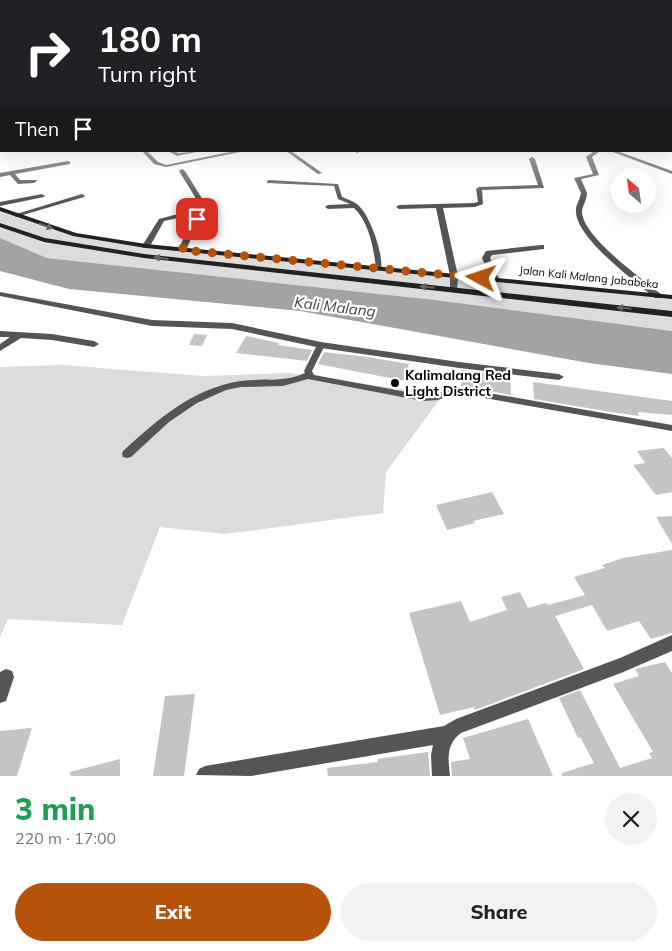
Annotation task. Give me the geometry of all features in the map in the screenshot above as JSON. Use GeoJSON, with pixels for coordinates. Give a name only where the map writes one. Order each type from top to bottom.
{"type":"FeatureCollection","features":[{"type":"Feature","properties":{"kind":"main road","name":"Jalan Kali Malang Jababeka"},"geometry":{"type":"LineString","coordinates":[[0,209],[75,235],[146,246],[672,297]]}},
{"type":"Feature","properties":{"kind":"main road","name":"Jalan Kali Malang Jababeka"},"geometry":{"type":"LineString","coordinates":[[0,225],[44,240],[144,256],[672,314]]}},
{"type":"Feature","properties":{"kind":"street"},"geometry":{"type":"LineString","coordinates":[[596,152],[589,157],[596,175],[577,178],[584,196],[578,210],[579,216],[590,237],[658,296]]}},
{"type":"Feature","properties":{"kind":"street"},"geometry":{"type":"LineString","coordinates":[[399,207],[480,204],[481,188],[542,187],[532,159]]}},
{"type":"Feature","properties":{"kind":"street"},"geometry":{"type":"LineString","coordinates":[[0,175],[68,163]]}},
{"type":"Feature","properties":{"kind":"street"},"geometry":{"type":"LineString","coordinates":[[182,171],[202,202],[199,215],[182,250]]}},
{"type":"Feature","properties":{"kind":"street"},"geometry":{"type":"LineString","coordinates":[[11,173],[18,182],[34,181]]}},
{"type":"Feature","properties":{"kind":"street"},"geometry":{"type":"LineString","coordinates":[[0,204],[42,196]]}},
{"type":"Feature","properties":{"kind":"street"},"geometry":{"type":"LineString","coordinates":[[16,215],[82,196]]}},
{"type":"Feature","properties":{"kind":"street"},"geometry":{"type":"LineString","coordinates":[[438,206],[454,276],[453,290]]}},
{"type":"Feature","properties":{"kind":"street"},"geometry":{"type":"LineString","coordinates":[[146,246],[161,220],[178,216],[199,215]]}},
{"type":"Feature","properties":{"kind":"street"},"geometry":{"type":"LineString","coordinates":[[495,280],[486,258],[489,254],[541,247]]}},
{"type":"Feature","properties":{"kind":"street"},"geometry":{"type":"LineString","coordinates":[[0,294],[152,323],[232,326],[321,345],[450,364],[559,377]]}},
{"type":"Feature","properties":{"kind":"street"},"geometry":{"type":"LineString","coordinates":[[0,334],[52,337],[94,344]]}},
{"type":"Feature","properties":{"kind":"street"},"geometry":{"type":"LineString","coordinates":[[0,348],[18,336]]}},
{"type":"Feature","properties":{"kind":"street"},"geometry":{"type":"LineString","coordinates":[[205,775],[446,734],[462,724],[620,665],[672,643]]}},
{"type":"Feature","properties":{"kind":"street"},"geometry":{"type":"LineString","coordinates":[[0,696],[6,677]]}},
{"type":"Feature","properties":{"kind":"street"},"geometry":{"type":"LineString","coordinates":[[441,776],[441,745],[446,734]]}},
{"type":"Feature","properties":{"kind":"lane"},"geometry":{"type":"LineString","coordinates":[[145,152],[156,163],[168,166],[238,152]]}},
{"type":"Feature","properties":{"kind":"lane"},"geometry":{"type":"LineString","coordinates":[[172,152],[176,155],[193,152]]}},
{"type":"Feature","properties":{"kind":"lane"},"geometry":{"type":"LineString","coordinates":[[290,152],[320,172]]}},
{"type":"Feature","properties":{"kind":"lane"},"geometry":{"type":"LineString","coordinates":[[615,152],[672,173]]}},
{"type":"Feature","properties":{"kind":"lane"},"geometry":{"type":"LineString","coordinates":[[269,182],[335,185],[340,198],[357,206],[374,242],[378,255],[379,269]]}},
{"type":"Feature","properties":{"kind":"lane"},"geometry":{"type":"LineString","coordinates":[[328,207],[357,206]]}},
{"type":"Feature","properties":{"kind":"lane"},"geometry":{"type":"LineString","coordinates":[[309,375],[309,366],[321,345]]}},
{"type":"Feature","properties":{"kind":"lane"},"geometry":{"type":"LineString","coordinates":[[127,454],[158,425],[187,405],[207,395],[241,384],[291,382],[309,375],[333,382],[411,396],[438,397],[455,390],[672,428]]}},
{"type":"Feature","properties":{"kind":"shaded area"},"geometry":{"type":"Polygon","coordinates":[[[0,209],[45,226],[99,240],[672,297],[672,331],[435,300],[47,258],[0,238],[0,209]]]}},
{"type":"Feature","properties":{"kind":"shaded area"},"geometry":{"type":"Polygon","coordinates":[[[62,365],[203,376],[288,373],[443,395],[386,472],[383,513],[225,534],[160,527],[122,625],[8,619],[0,637],[0,367],[62,365]]]}},
{"type":"Feature","properties":{"kind":"water","name":"Kali Malang"},"geometry":{"type":"Polygon","coordinates":[[[0,238],[47,258],[435,300],[672,331],[672,374],[589,363],[300,311],[69,289],[0,271],[0,238]]]}},
{"type":"Feature","properties":{"kind":"building"},"geometry":{"type":"Polygon","coordinates":[[[194,334],[207,335],[202,346],[189,345],[194,334]]]}},
{"type":"Feature","properties":{"kind":"building"},"geometry":{"type":"Polygon","coordinates":[[[246,336],[279,343],[278,345],[312,350],[307,361],[236,353],[246,336]]]}},
{"type":"Feature","properties":{"kind":"building"},"geometry":{"type":"Polygon","coordinates":[[[324,352],[409,364],[405,381],[318,364],[324,352]]]}},
{"type":"Feature","properties":{"kind":"building"},"geometry":{"type":"Polygon","coordinates":[[[462,370],[510,376],[511,395],[461,386],[462,370]]]}},
{"type":"Feature","properties":{"kind":"building"},"geometry":{"type":"Polygon","coordinates":[[[533,382],[672,401],[672,415],[638,412],[639,416],[534,399],[533,382]]]}},
{"type":"Feature","properties":{"kind":"building"},"geometry":{"type":"Polygon","coordinates":[[[664,448],[672,458],[672,492],[656,495],[633,465],[645,463],[637,451],[664,448]]]}},
{"type":"Feature","properties":{"kind":"building"},"geometry":{"type":"Polygon","coordinates":[[[492,492],[504,514],[473,521],[475,523],[447,530],[436,505],[492,492]]]}},
{"type":"Feature","properties":{"kind":"building"},"geometry":{"type":"Polygon","coordinates":[[[672,516],[672,544],[656,517],[672,516]]]}},
{"type":"Feature","properties":{"kind":"building"},"geometry":{"type":"Polygon","coordinates":[[[672,550],[672,633],[651,639],[639,621],[607,631],[592,605],[555,616],[584,669],[475,710],[474,707],[440,715],[409,613],[461,601],[470,622],[507,610],[501,597],[520,592],[528,608],[546,603],[548,605],[585,595],[574,577],[605,568],[602,565],[623,558],[672,550]]]}},
{"type":"Feature","properties":{"kind":"building"},"geometry":{"type":"Polygon","coordinates":[[[665,662],[672,673],[672,776],[562,776],[562,773],[594,763],[580,737],[578,738],[559,698],[580,690],[620,768],[652,758],[649,753],[653,752],[613,684],[639,676],[635,669],[665,662]]]}},
{"type":"Feature","properties":{"kind":"building"},"geometry":{"type":"Polygon","coordinates":[[[195,694],[184,776],[153,776],[165,696],[195,694]]]}},
{"type":"Feature","properties":{"kind":"building"},"geometry":{"type":"Polygon","coordinates":[[[528,719],[553,776],[452,776],[451,762],[470,759],[463,738],[528,719]]]}},
{"type":"Feature","properties":{"kind":"building"},"geometry":{"type":"Polygon","coordinates":[[[32,728],[17,776],[0,776],[0,731],[32,728]]]}},
{"type":"Feature","properties":{"kind":"building"},"geometry":{"type":"Polygon","coordinates":[[[428,752],[430,776],[328,776],[327,768],[378,762],[377,759],[428,752]]]}},
{"type":"Feature","properties":{"kind":"building"},"geometry":{"type":"Polygon","coordinates":[[[120,759],[120,776],[71,776],[70,772],[120,759]]]}},
{"type":"Feature","properties":{"kind":"place","name":"Kalimalang Red Light District"},"geometry":{"type":"Point","coordinates":[395,383]}},
{"type":"Feature","properties":{"kind":"route"},"geometry":{"type":"LineString","coordinates":[[197,219],[182,250],[481,278]]}}]}
